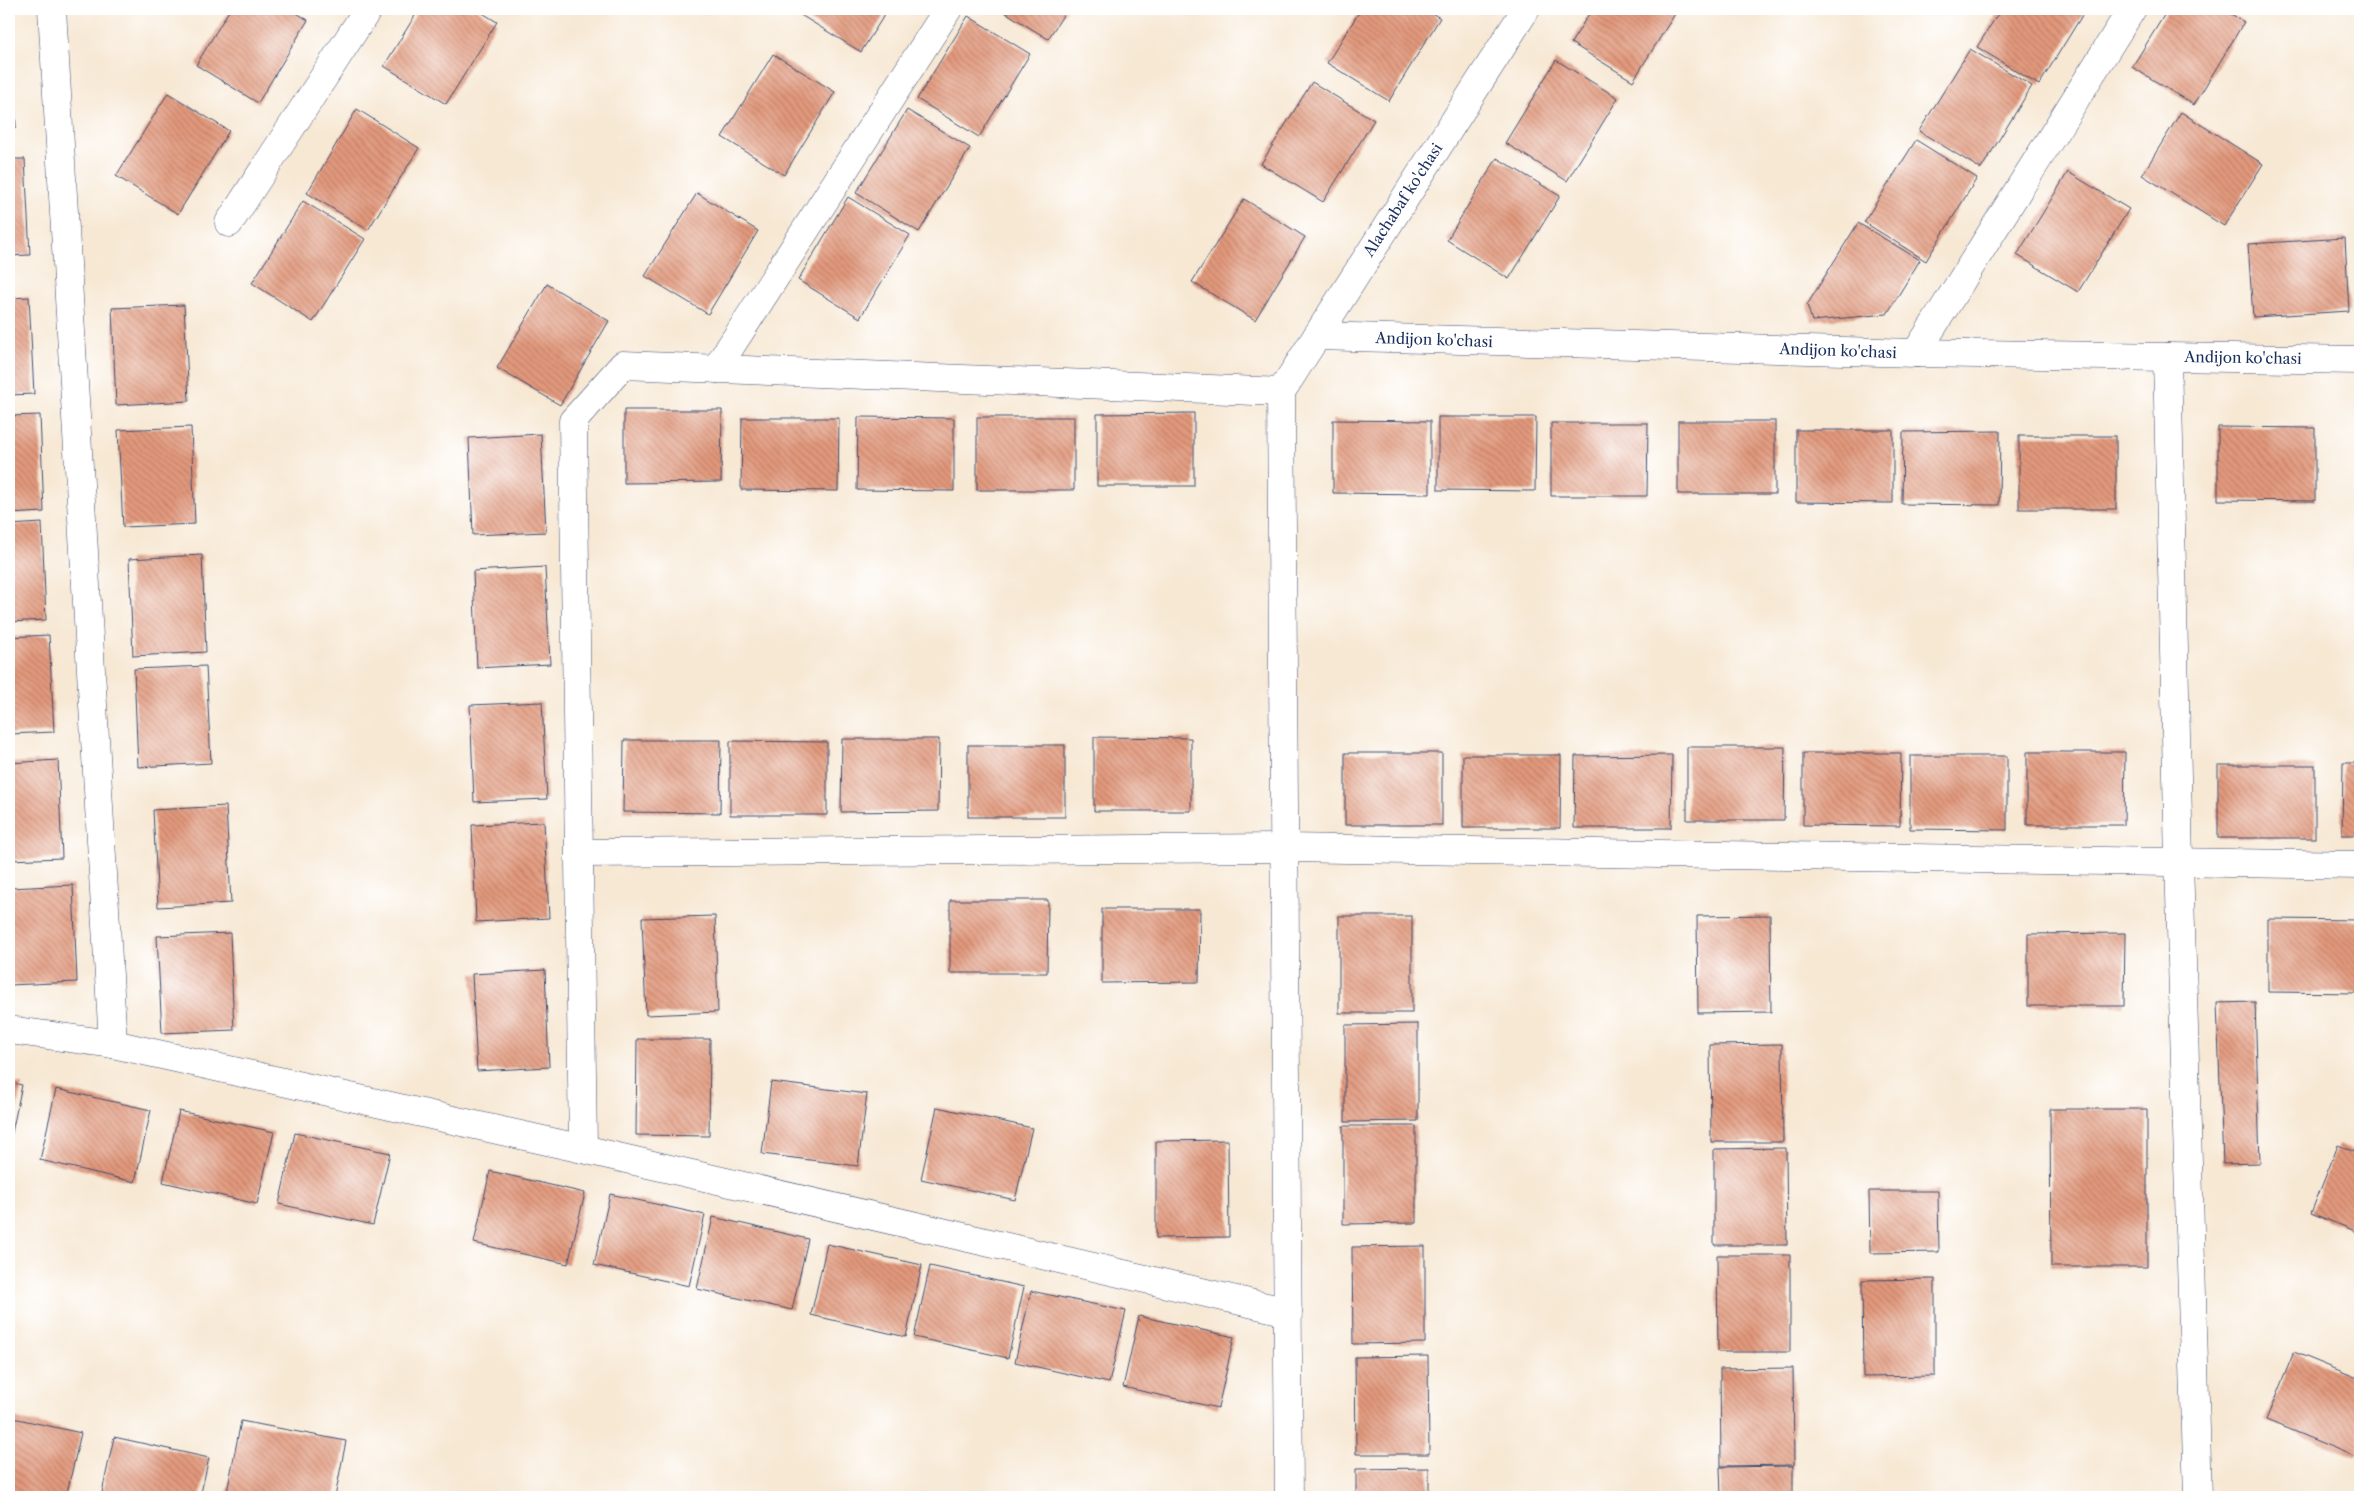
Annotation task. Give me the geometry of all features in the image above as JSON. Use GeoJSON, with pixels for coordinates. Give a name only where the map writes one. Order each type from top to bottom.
{"type":"FeatureCollection","features":[{"type":"Feature","properties":{"kind":"street"},"geometry":{"type":"LineString","coordinates":[[52,9],[113,1044]]}},
{"type":"Feature","properties":{"kind":"street"},"geometry":{"type":"LineString","coordinates":[[229,223],[368,9]]}},
{"type":"Feature","properties":{"kind":"street"},"geometry":{"type":"LineString","coordinates":[[716,369],[948,9]]}},
{"type":"Feature","properties":{"kind":"street","name":"Alachabaf ko'chasi"},"geometry":{"type":"LineString","coordinates":[[1281,392],[1526,9]]}},
{"type":"Feature","properties":{"kind":"street"},"geometry":{"type":"LineString","coordinates":[[1916,353],[2132,9]]}},
{"type":"Feature","properties":{"kind":"street","name":"Andijon ko'chasi"},"geometry":{"type":"LineString","coordinates":[[1317,336],[1916,353],[2360,360]]}},
{"type":"Feature","properties":{"kind":"street"},"geometry":{"type":"LineString","coordinates":[[2167,357],[2179,862],[2198,1497]]}},
{"type":"Feature","properties":{"kind":"street"},"geometry":{"type":"LineString","coordinates":[[583,1149],[573,421],[623,365],[1281,392],[1289,1497]]}},
{"type":"Feature","properties":{"kind":"street"},"geometry":{"type":"LineString","coordinates":[[580,853],[1285,848],[2360,865]]}},
{"type":"Feature","properties":{"kind":"street"},"geometry":{"type":"LineString","coordinates":[[9,1030],[113,1044],[583,1149],[1288,1312]]}},
{"type":"Feature","properties":{"kind":"building"},"geometry":{"type":"Polygon","coordinates":[[[230,9],[290,9],[308,20],[258,103],[196,65],[230,9]]]}},
{"type":"Feature","properties":{"kind":"building"},"geometry":{"type":"Polygon","coordinates":[[[419,9],[476,9],[497,22],[446,104],[384,66],[419,9]]]}},
{"type":"Feature","properties":{"kind":"building"},"geometry":{"type":"Polygon","coordinates":[[[802,9],[888,9],[861,52],[799,14],[802,9]]]}},
{"type":"Feature","properties":{"kind":"building"},"geometry":{"type":"Polygon","coordinates":[[[1000,9],[1067,9],[1048,39],[1000,9]]]}},
{"type":"Feature","properties":{"kind":"building"},"geometry":{"type":"Polygon","coordinates":[[[1361,9],[1425,9],[1440,18],[1389,101],[1327,63],[1361,9]]]}},
{"type":"Feature","properties":{"kind":"building"},"geometry":{"type":"Polygon","coordinates":[[[1592,9],[1678,9],[1633,81],[1571,43],[1592,9]]]}},
{"type":"Feature","properties":{"kind":"building"},"geometry":{"type":"Polygon","coordinates":[[[2001,9],[2086,9],[2039,85],[1977,47],[2001,9]]]}},
{"type":"Feature","properties":{"kind":"building"},"geometry":{"type":"Polygon","coordinates":[[[2168,9],[2223,9],[2244,22],[2194,105],[2132,67],[2168,9]]]}},
{"type":"Feature","properties":{"kind":"building"},"geometry":{"type":"Polygon","coordinates":[[[968,16],[1030,54],[979,137],[917,99],[968,16]]]}},
{"type":"Feature","properties":{"kind":"building"},"geometry":{"type":"Polygon","coordinates":[[[9,31],[11,31],[16,128],[9,128],[9,31]]]}},
{"type":"Feature","properties":{"kind":"building"},"geometry":{"type":"Polygon","coordinates":[[[1970,49],[2032,86],[1981,169],[1919,131],[1970,49]]]}},
{"type":"Feature","properties":{"kind":"building"},"geometry":{"type":"Polygon","coordinates":[[[773,54],[835,92],[784,175],[722,137],[773,54]]]}},
{"type":"Feature","properties":{"kind":"building"},"geometry":{"type":"Polygon","coordinates":[[[1556,60],[1618,98],[1567,181],[1505,143],[1556,60]]]}},
{"type":"Feature","properties":{"kind":"building"},"geometry":{"type":"Polygon","coordinates":[[[1312,82],[1374,120],[1323,202],[1261,164],[1312,82]]]}},
{"type":"Feature","properties":{"kind":"building"},"geometry":{"type":"Polygon","coordinates":[[[168,93],[229,131],[178,214],[116,176],[168,93]]]}},
{"type":"Feature","properties":{"kind":"building"},"geometry":{"type":"Polygon","coordinates":[[[357,109],[419,148],[368,230],[307,193],[357,109]]]}},
{"type":"Feature","properties":{"kind":"building"},"geometry":{"type":"Polygon","coordinates":[[[907,110],[970,148],[919,232],[856,193],[907,110]]]}},
{"type":"Feature","properties":{"kind":"building"},"geometry":{"type":"Polygon","coordinates":[[[2181,112],[2263,164],[2224,226],[2142,175],[2181,112]]]}},
{"type":"Feature","properties":{"kind":"building"},"geometry":{"type":"Polygon","coordinates":[[[1916,140],[1977,178],[1926,261],[1864,222],[1916,140]]]}},
{"type":"Feature","properties":{"kind":"building"},"geometry":{"type":"Polygon","coordinates":[[[1497,158],[1560,196],[1509,279],[1447,240],[1497,158]]]}},
{"type":"Feature","properties":{"kind":"building"},"geometry":{"type":"Polygon","coordinates":[[[9,159],[25,159],[30,255],[9,256],[9,159]]]}},
{"type":"Feature","properties":{"kind":"building"},"geometry":{"type":"Polygon","coordinates":[[[2068,172],[2129,209],[2078,292],[2017,255],[2068,172]]]}},
{"type":"Feature","properties":{"kind":"building"},"geometry":{"type":"Polygon","coordinates":[[[697,193],[758,231],[708,314],[645,276],[697,193]]]}},
{"type":"Feature","properties":{"kind":"building"},"geometry":{"type":"Polygon","coordinates":[[[848,197],[910,235],[860,318],[798,280],[848,197]]]}},
{"type":"Feature","properties":{"kind":"building"},"geometry":{"type":"Polygon","coordinates":[[[1244,199],[1305,237],[1255,320],[1192,282],[1244,199]]]}},
{"type":"Feature","properties":{"kind":"building"},"geometry":{"type":"Polygon","coordinates":[[[303,201],[365,239],[313,322],[252,283],[303,201]]]}},
{"type":"Feature","properties":{"kind":"building"},"geometry":{"type":"Polygon","coordinates":[[[1858,223],[1920,260],[1887,314],[1812,321],[1807,305],[1858,223]]]}},
{"type":"Feature","properties":{"kind":"building"},"geometry":{"type":"Polygon","coordinates":[[[2345,238],[2349,311],[2253,317],[2248,244],[2345,238]]]}},
{"type":"Feature","properties":{"kind":"building"},"geometry":{"type":"Polygon","coordinates":[[[547,284],[609,321],[560,405],[497,368],[547,284]]]}},
{"type":"Feature","properties":{"kind":"building"},"geometry":{"type":"Polygon","coordinates":[[[29,297],[34,394],[9,395],[9,298],[29,297]]]}},
{"type":"Feature","properties":{"kind":"building"},"geometry":{"type":"Polygon","coordinates":[[[184,305],[189,401],[116,405],[112,308],[184,305]]]}},
{"type":"Feature","properties":{"kind":"building"},"geometry":{"type":"Polygon","coordinates":[[[624,410],[722,410],[721,482],[624,483],[624,410]]]}},
{"type":"Feature","properties":{"kind":"building"},"geometry":{"type":"Polygon","coordinates":[[[1194,413],[1194,486],[1097,486],[1097,414],[1194,413]]]}},
{"type":"Feature","properties":{"kind":"building"},"geometry":{"type":"Polygon","coordinates":[[[40,415],[44,512],[9,514],[9,416],[40,415]]]}},
{"type":"Feature","properties":{"kind":"building"},"geometry":{"type":"Polygon","coordinates":[[[858,417],[954,418],[954,491],[857,490],[858,417]]]}},
{"type":"Feature","properties":{"kind":"building"},"geometry":{"type":"Polygon","coordinates":[[[977,417],[1074,417],[1074,490],[977,490],[977,417]]]}},
{"type":"Feature","properties":{"kind":"building"},"geometry":{"type":"Polygon","coordinates":[[[1438,417],[1536,417],[1535,491],[1438,490],[1438,417]]]}},
{"type":"Feature","properties":{"kind":"building"},"geometry":{"type":"Polygon","coordinates":[[[742,418],[839,418],[838,491],[741,490],[742,418]]]}},
{"type":"Feature","properties":{"kind":"building"},"geometry":{"type":"Polygon","coordinates":[[[1333,420],[1430,421],[1430,494],[1333,493],[1333,420]]]}},
{"type":"Feature","properties":{"kind":"building"},"geometry":{"type":"Polygon","coordinates":[[[1678,421],[1775,421],[1775,494],[1678,494],[1678,421]]]}},
{"type":"Feature","properties":{"kind":"building"},"geometry":{"type":"Polygon","coordinates":[[[1551,423],[1648,423],[1647,496],[1551,496],[1551,423]]]}},
{"type":"Feature","properties":{"kind":"building"},"geometry":{"type":"Polygon","coordinates":[[[191,427],[195,524],[123,527],[118,430],[191,427]]]}},
{"type":"Feature","properties":{"kind":"building"},"geometry":{"type":"Polygon","coordinates":[[[2218,427],[2315,428],[2315,501],[2218,500],[2218,427]]]}},
{"type":"Feature","properties":{"kind":"building"},"geometry":{"type":"Polygon","coordinates":[[[1796,430],[1893,430],[1893,503],[1796,502],[1796,430]]]}},
{"type":"Feature","properties":{"kind":"building"},"geometry":{"type":"Polygon","coordinates":[[[2000,431],[1999,505],[1902,504],[1903,432],[2000,431]]]}},
{"type":"Feature","properties":{"kind":"building"},"geometry":{"type":"Polygon","coordinates":[[[541,434],[546,532],[473,535],[469,438],[541,434]]]}},
{"type":"Feature","properties":{"kind":"building"},"geometry":{"type":"Polygon","coordinates":[[[2019,436],[2116,436],[2116,509],[2019,509],[2019,436]]]}},
{"type":"Feature","properties":{"kind":"building"},"geometry":{"type":"Polygon","coordinates":[[[42,523],[46,620],[9,622],[9,525],[42,523]]]}},
{"type":"Feature","properties":{"kind":"building"},"geometry":{"type":"Polygon","coordinates":[[[202,555],[206,652],[133,656],[129,559],[202,555]]]}},
{"type":"Feature","properties":{"kind":"building"},"geometry":{"type":"Polygon","coordinates":[[[545,567],[550,664],[477,668],[473,571],[545,567]]]}},
{"type":"Feature","properties":{"kind":"building"},"geometry":{"type":"Polygon","coordinates":[[[49,635],[54,732],[9,734],[9,637],[49,635]]]}},
{"type":"Feature","properties":{"kind":"building"},"geometry":{"type":"Polygon","coordinates":[[[206,666],[211,763],[138,767],[134,669],[206,666]]]}},
{"type":"Feature","properties":{"kind":"building"},"geometry":{"type":"Polygon","coordinates":[[[542,702],[547,799],[474,802],[470,705],[542,702]]]}},
{"type":"Feature","properties":{"kind":"building"},"geometry":{"type":"Polygon","coordinates":[[[1094,737],[1191,738],[1191,811],[1094,811],[1094,737]]]}},
{"type":"Feature","properties":{"kind":"building"},"geometry":{"type":"Polygon","coordinates":[[[842,739],[939,739],[938,811],[841,812],[842,739]]]}},
{"type":"Feature","properties":{"kind":"building"},"geometry":{"type":"Polygon","coordinates":[[[624,740],[721,740],[720,813],[623,812],[624,740]]]}},
{"type":"Feature","properties":{"kind":"building"},"geometry":{"type":"Polygon","coordinates":[[[730,741],[827,742],[827,815],[730,815],[730,741]]]}},
{"type":"Feature","properties":{"kind":"building"},"geometry":{"type":"Polygon","coordinates":[[[968,745],[1065,745],[1065,817],[968,817],[968,745]]]}},
{"type":"Feature","properties":{"kind":"building"},"geometry":{"type":"Polygon","coordinates":[[[1687,747],[1785,747],[1784,820],[1687,820],[1687,747]]]}},
{"type":"Feature","properties":{"kind":"building"},"geometry":{"type":"Polygon","coordinates":[[[2027,752],[2125,752],[2124,825],[2027,825],[2027,752]]]}},
{"type":"Feature","properties":{"kind":"building"},"geometry":{"type":"Polygon","coordinates":[[[1345,753],[1442,753],[1442,825],[1345,825],[1345,753]]]}},
{"type":"Feature","properties":{"kind":"building"},"geometry":{"type":"Polygon","coordinates":[[[1803,753],[1901,753],[1900,826],[1803,825],[1803,753]]]}},
{"type":"Feature","properties":{"kind":"building"},"geometry":{"type":"Polygon","coordinates":[[[1463,755],[1561,755],[1560,828],[1463,828],[1463,755]]]}},
{"type":"Feature","properties":{"kind":"building"},"geometry":{"type":"Polygon","coordinates":[[[1672,755],[1671,828],[1574,828],[1575,756],[1672,755]]]}},
{"type":"Feature","properties":{"kind":"building"},"geometry":{"type":"Polygon","coordinates":[[[1910,756],[2007,756],[2007,830],[1910,829],[1910,756]]]}},
{"type":"Feature","properties":{"kind":"building"},"geometry":{"type":"Polygon","coordinates":[[[58,760],[62,858],[9,860],[9,763],[58,760]]]}},
{"type":"Feature","properties":{"kind":"building"},"geometry":{"type":"Polygon","coordinates":[[[2343,763],[2360,763],[2360,835],[2342,835],[2343,763]]]}},
{"type":"Feature","properties":{"kind":"building"},"geometry":{"type":"Polygon","coordinates":[[[2218,765],[2315,765],[2315,838],[2218,838],[2218,765]]]}},
{"type":"Feature","properties":{"kind":"building"},"geometry":{"type":"Polygon","coordinates":[[[226,806],[231,903],[158,907],[153,810],[226,806]]]}},
{"type":"Feature","properties":{"kind":"building"},"geometry":{"type":"Polygon","coordinates":[[[544,822],[549,918],[476,922],[472,825],[544,822]]]}},
{"type":"Feature","properties":{"kind":"building"},"geometry":{"type":"Polygon","coordinates":[[[73,885],[77,982],[9,985],[9,888],[73,885]]]}},
{"type":"Feature","properties":{"kind":"building"},"geometry":{"type":"Polygon","coordinates":[[[950,900],[1048,900],[1047,973],[950,973],[950,900]]]}},
{"type":"Feature","properties":{"kind":"building"},"geometry":{"type":"Polygon","coordinates":[[[1102,909],[1200,909],[1199,982],[1102,983],[1102,909]]]}},
{"type":"Feature","properties":{"kind":"building"},"geometry":{"type":"Polygon","coordinates":[[[1770,915],[1771,1012],[1698,1013],[1697,916],[1770,915]]]}},
{"type":"Feature","properties":{"kind":"building"},"geometry":{"type":"Polygon","coordinates":[[[715,916],[718,1012],[646,1015],[642,918],[715,916]]]}},
{"type":"Feature","properties":{"kind":"building"},"geometry":{"type":"Polygon","coordinates":[[[1339,916],[1412,916],[1412,1013],[1339,1013],[1339,916]]]}},
{"type":"Feature","properties":{"kind":"building"},"geometry":{"type":"Polygon","coordinates":[[[2268,919],[2360,920],[2360,993],[2268,992],[2268,919]]]}},
{"type":"Feature","properties":{"kind":"building"},"geometry":{"type":"Polygon","coordinates":[[[230,933],[234,1030],[162,1033],[157,936],[230,933]]]}},
{"type":"Feature","properties":{"kind":"building"},"geometry":{"type":"Polygon","coordinates":[[[2125,933],[2124,1006],[2028,1006],[2028,934],[2125,933]]]}},
{"type":"Feature","properties":{"kind":"building"},"geometry":{"type":"Polygon","coordinates":[[[545,970],[549,1067],[477,1071],[472,974],[545,970]]]}},
{"type":"Feature","properties":{"kind":"building"},"geometry":{"type":"Polygon","coordinates":[[[2255,1002],[2260,1163],[2223,1164],[2217,1003],[2255,1002]]]}},
{"type":"Feature","properties":{"kind":"building"},"geometry":{"type":"Polygon","coordinates":[[[1418,1024],[1418,1121],[1345,1122],[1345,1025],[1418,1024]]]}},
{"type":"Feature","properties":{"kind":"building"},"geometry":{"type":"Polygon","coordinates":[[[637,1039],[710,1039],[709,1136],[636,1135],[637,1039]]]}},
{"type":"Feature","properties":{"kind":"building"},"geometry":{"type":"Polygon","coordinates":[[[1782,1044],[1783,1142],[1711,1142],[1710,1045],[1782,1044]]]}},
{"type":"Feature","properties":{"kind":"building"},"geometry":{"type":"Polygon","coordinates":[[[9,1082],[22,1085],[10,1142],[9,1141],[9,1082]]]}},
{"type":"Feature","properties":{"kind":"building"},"geometry":{"type":"Polygon","coordinates":[[[771,1082],[867,1094],[858,1166],[762,1154],[771,1082]]]}},
{"type":"Feature","properties":{"kind":"building"},"geometry":{"type":"Polygon","coordinates":[[[56,1089],[151,1110],[135,1182],[40,1160],[56,1089]]]}},
{"type":"Feature","properties":{"kind":"building"},"geometry":{"type":"Polygon","coordinates":[[[937,1107],[1032,1128],[1015,1200],[921,1179],[937,1107]]]}},
{"type":"Feature","properties":{"kind":"building"},"geometry":{"type":"Polygon","coordinates":[[[2050,1109],[2147,1109],[2147,1267],[2051,1267],[2050,1109]]]}},
{"type":"Feature","properties":{"kind":"building"},"geometry":{"type":"Polygon","coordinates":[[[179,1111],[274,1132],[257,1204],[163,1182],[179,1111]]]}},
{"type":"Feature","properties":{"kind":"building"},"geometry":{"type":"Polygon","coordinates":[[[1343,1126],[1416,1126],[1416,1223],[1343,1224],[1343,1126]]]}},
{"type":"Feature","properties":{"kind":"building"},"geometry":{"type":"Polygon","coordinates":[[[295,1133],[390,1153],[373,1225],[279,1204],[295,1133]]]}},
{"type":"Feature","properties":{"kind":"building"},"geometry":{"type":"Polygon","coordinates":[[[1228,1140],[1229,1237],[1156,1238],[1156,1141],[1228,1140]]]}},
{"type":"Feature","properties":{"kind":"building"},"geometry":{"type":"Polygon","coordinates":[[[2338,1145],[2360,1154],[2360,1233],[2311,1213],[2338,1145]]]}},
{"type":"Feature","properties":{"kind":"building"},"geometry":{"type":"Polygon","coordinates":[[[1786,1148],[1787,1245],[1714,1245],[1714,1149],[1786,1148]]]}},
{"type":"Feature","properties":{"kind":"building"},"geometry":{"type":"Polygon","coordinates":[[[490,1171],[585,1193],[568,1264],[474,1243],[490,1171]]]}},
{"type":"Feature","properties":{"kind":"building"},"geometry":{"type":"Polygon","coordinates":[[[1869,1191],[1938,1191],[1939,1252],[1870,1253],[1869,1191]]]}},
{"type":"Feature","properties":{"kind":"building"},"geometry":{"type":"Polygon","coordinates":[[[610,1194],[705,1215],[689,1286],[594,1265],[610,1194]]]}},
{"type":"Feature","properties":{"kind":"building"},"geometry":{"type":"Polygon","coordinates":[[[713,1217],[808,1239],[792,1310],[697,1289],[713,1217]]]}},
{"type":"Feature","properties":{"kind":"building"},"geometry":{"type":"Polygon","coordinates":[[[827,1244],[922,1265],[906,1337],[811,1315],[827,1244]]]}},
{"type":"Feature","properties":{"kind":"building"},"geometry":{"type":"Polygon","coordinates":[[[1425,1246],[1425,1343],[1353,1344],[1352,1247],[1425,1246]]]}},
{"type":"Feature","properties":{"kind":"building"},"geometry":{"type":"Polygon","coordinates":[[[1717,1255],[1790,1255],[1790,1352],[1718,1352],[1717,1255]]]}},
{"type":"Feature","properties":{"kind":"building"},"geometry":{"type":"Polygon","coordinates":[[[930,1266],[1024,1287],[1008,1358],[914,1337],[930,1266]]]}},
{"type":"Feature","properties":{"kind":"building"},"geometry":{"type":"Polygon","coordinates":[[[1935,1279],[1935,1376],[1863,1377],[1862,1280],[1935,1279]]]}},
{"type":"Feature","properties":{"kind":"building"},"geometry":{"type":"Polygon","coordinates":[[[1031,1291],[1126,1311],[1109,1383],[1015,1362],[1031,1291]]]}},
{"type":"Feature","properties":{"kind":"building"},"geometry":{"type":"Polygon","coordinates":[[[1139,1316],[1234,1337],[1218,1408],[1123,1387],[1139,1316]]]}},
{"type":"Feature","properties":{"kind":"building"},"geometry":{"type":"Polygon","coordinates":[[[2294,1352],[2360,1379],[2360,1446],[2356,1457],[2266,1420],[2294,1352]]]}},
{"type":"Feature","properties":{"kind":"building"},"geometry":{"type":"Polygon","coordinates":[[[1428,1356],[1429,1454],[1356,1454],[1355,1357],[1428,1356]]]}},
{"type":"Feature","properties":{"kind":"building"},"geometry":{"type":"Polygon","coordinates":[[[1793,1368],[1794,1465],[1721,1466],[1720,1369],[1793,1368]]]}},
{"type":"Feature","properties":{"kind":"building"},"geometry":{"type":"Polygon","coordinates":[[[9,1417],[81,1433],[66,1497],[34,1497],[9,1492],[9,1417]]]}},
{"type":"Feature","properties":{"kind":"building"},"geometry":{"type":"Polygon","coordinates":[[[241,1421],[346,1441],[335,1497],[226,1497],[241,1421]]]}},
{"type":"Feature","properties":{"kind":"building"},"geometry":{"type":"Polygon","coordinates":[[[114,1437],[209,1458],[200,1497],[101,1497],[114,1437]]]}},
{"type":"Feature","properties":{"kind":"building"},"geometry":{"type":"Polygon","coordinates":[[[1793,1466],[1793,1497],[1721,1497],[1720,1467],[1793,1466]]]}},
{"type":"Feature","properties":{"kind":"building"},"geometry":{"type":"Polygon","coordinates":[[[1429,1468],[1429,1497],[1356,1497],[1356,1469],[1429,1468]]]}}]}
